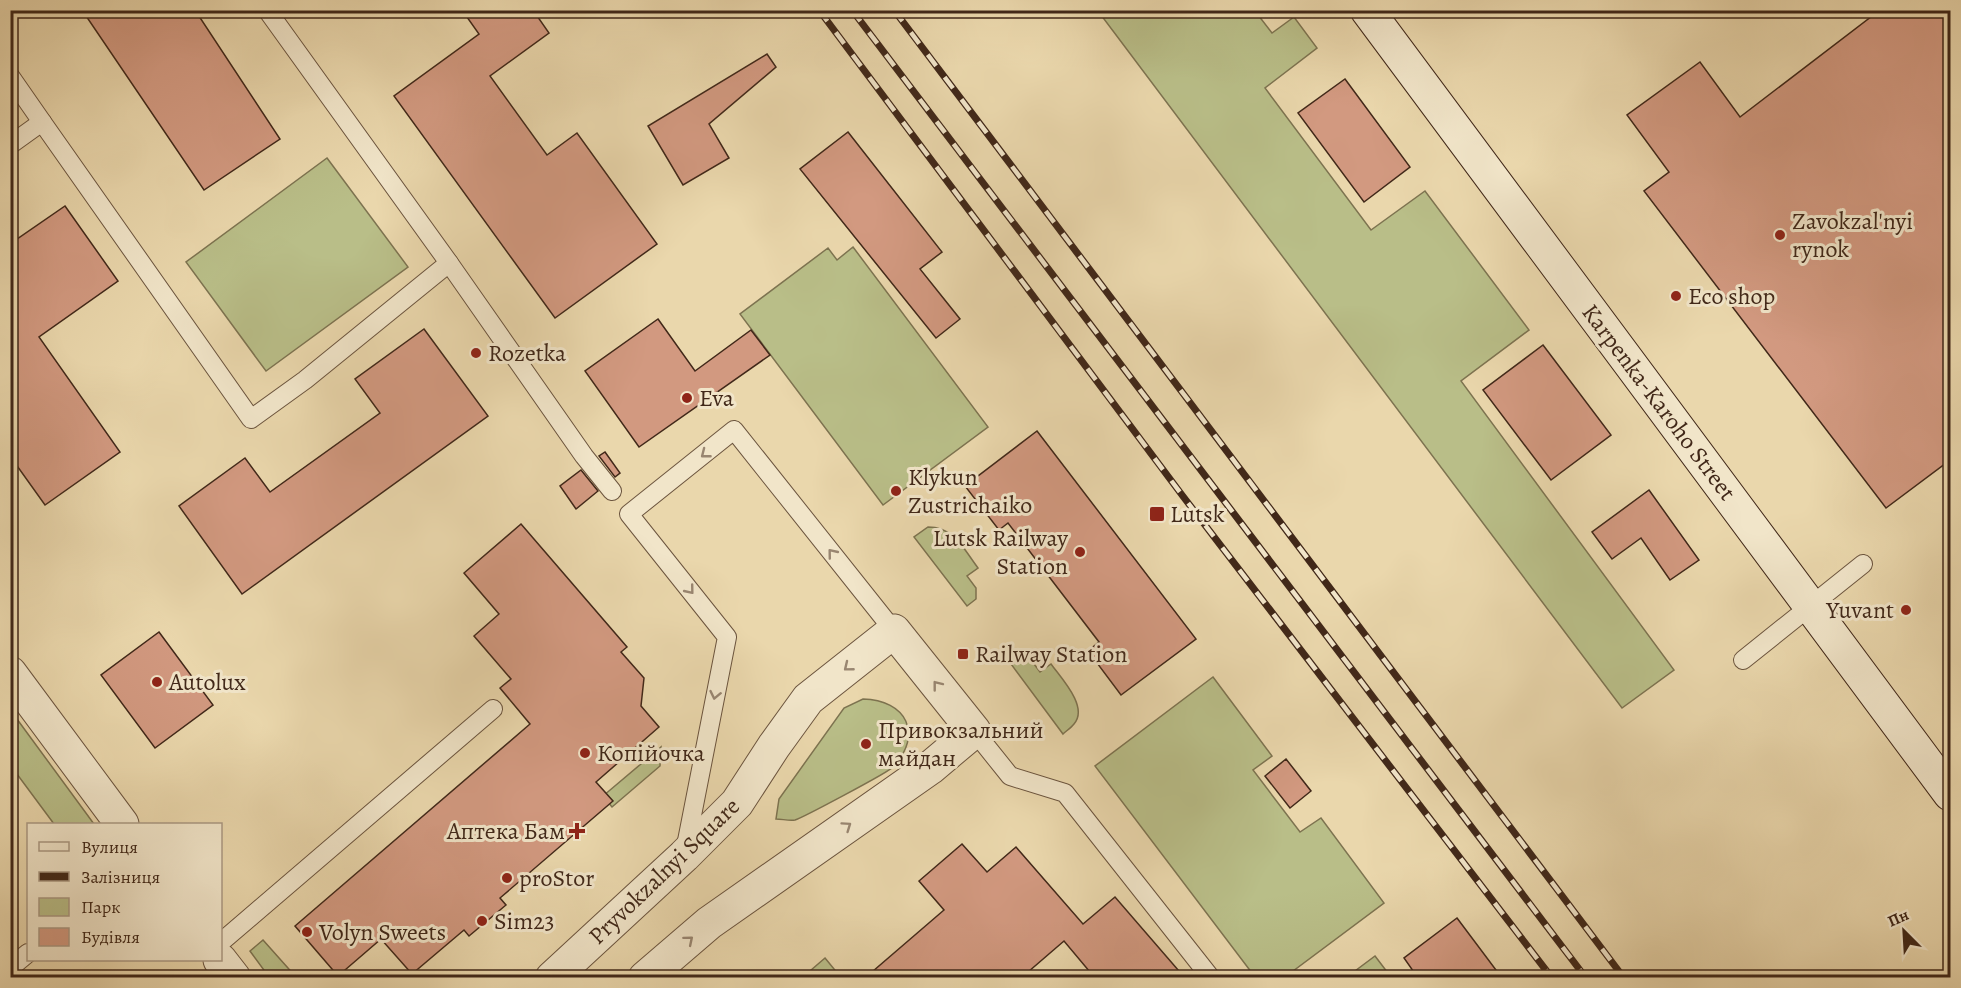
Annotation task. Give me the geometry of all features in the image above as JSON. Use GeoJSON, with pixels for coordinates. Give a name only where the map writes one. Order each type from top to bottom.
{"type":"FeatureCollection","features":[{"type":"Feature","properties":{"kind":"street","name":"Karpenka-Karoho Street"},"geometry":{"type":"LineString","coordinates":[[1367,10],[1536,241],[1811,605],[1950,794]]}},
{"type":"Feature","properties":{"kind":"street"},"geometry":{"type":"LineString","coordinates":[[645,978],[709,923],[930,768],[974,731],[894,631]]}},
{"type":"Feature","properties":{"kind":"street","name":"Pryvokzalnyi Square"},"geometry":{"type":"LineString","coordinates":[[552,978],[684,856],[737,803],[808,699],[894,631]]}},
{"type":"Feature","properties":{"kind":"street"},"geometry":{"type":"LineString","coordinates":[[11,673],[121,823]]}},
{"type":"Feature","properties":{"kind":"street"},"geometry":{"type":"LineString","coordinates":[[221,961],[234,978]]}},
{"type":"Feature","properties":{"kind":"lane"},"geometry":{"type":"LineString","coordinates":[[267,10],[584,456],[612,491]]}},
{"type":"Feature","properties":{"kind":"lane"},"geometry":{"type":"LineString","coordinates":[[10,76],[251,419],[305,380],[449,263]]}},
{"type":"Feature","properties":{"kind":"lane"},"geometry":{"type":"LineString","coordinates":[[10,145],[42,122]]}},
{"type":"Feature","properties":{"kind":"lane"},"geometry":{"type":"LineString","coordinates":[[684,856],[727,638],[629,514],[734,430],[894,631]]}},
{"type":"Feature","properties":{"kind":"lane"},"geometry":{"type":"LineString","coordinates":[[1743,660],[1863,564]]}},
{"type":"Feature","properties":{"kind":"lane"},"geometry":{"type":"LineString","coordinates":[[222,941],[493,709]]}},
{"type":"Feature","properties":{"kind":"lane"},"geometry":{"type":"LineString","coordinates":[[974,731],[1010,776],[1065,793],[1210,978]]}},
{"type":"Feature","properties":{"kind":"lane"},"geometry":{"type":"LineString","coordinates":[[17,978],[10,968],[27,954]]}},
{"type":"Feature","properties":{"kind":"green space"},"geometry":{"type":"Polygon","coordinates":[[[1098,11],[1255,11],[1272,33],[1294,17],[1317,48],[1265,88],[1371,230],[1425,191],[1529,330],[1461,381],[1674,670],[1622,708],[1098,11]]]}},
{"type":"Feature","properties":{"kind":"green space"},"geometry":{"type":"Polygon","coordinates":[[[327,158],[408,267],[266,371],[186,262],[327,158]]]}},
{"type":"Feature","properties":{"kind":"green space"},"geometry":{"type":"Polygon","coordinates":[[[853,247],[988,427],[883,505],[740,314],[828,248],[837,260],[853,247]]]}},
{"type":"Feature","properties":{"kind":"green space"},"geometry":{"type":"Polygon","coordinates":[[[928,527],[937,528],[951,535],[978,568],[967,576],[976,588],[976,599],[967,606],[914,537],[928,527]]]}},
{"type":"Feature","properties":{"kind":"green space"},"geometry":{"type":"Polygon","coordinates":[[[1020,657],[1031,660],[1040,672],[1051,664],[1072,693],[1078,709],[1078,717],[1063,734],[1011,664],[1020,657]]]}},
{"type":"Feature","properties":{"kind":"green space"},"geometry":{"type":"Polygon","coordinates":[[[1213,677],[1272,756],[1253,770],[1300,832],[1321,818],[1384,903],[1285,977],[1255,977],[1095,766],[1213,677]]]}},
{"type":"Feature","properties":{"kind":"green space"},"geometry":{"type":"Polygon","coordinates":[[[863,699],[890,705],[900,712],[906,721],[908,731],[907,743],[902,755],[888,771],[813,812],[795,820],[776,819],[779,799],[844,708],[863,699]]]}},
{"type":"Feature","properties":{"kind":"green space"},"geometry":{"type":"Polygon","coordinates":[[[14,715],[93,823],[53,823],[11,766],[11,717],[14,715]]]}},
{"type":"Feature","properties":{"kind":"green space"},"geometry":{"type":"Polygon","coordinates":[[[661,747],[660,766],[612,807],[603,796],[661,747]]]}},
{"type":"Feature","properties":{"kind":"green space"},"geometry":{"type":"Polygon","coordinates":[[[263,940],[296,977],[269,977],[250,951],[263,940]]]}},
{"type":"Feature","properties":{"kind":"green space"},"geometry":{"type":"Polygon","coordinates":[[[1375,956],[1391,977],[1347,977],[1375,956]]]}},
{"type":"Feature","properties":{"kind":"green space"},"geometry":{"type":"Polygon","coordinates":[[[825,958],[839,975],[836,977],[803,977],[825,958]]]}},
{"type":"Feature","properties":{"kind":"building"},"geometry":{"type":"Polygon","coordinates":[[[82,10],[195,10],[280,139],[204,190],[82,10]]]}},
{"type":"Feature","properties":{"kind":"building"},"geometry":{"type":"Polygon","coordinates":[[[462,10],[533,10],[549,33],[490,76],[547,155],[577,133],[657,244],[555,318],[394,96],[479,34],[462,10]]]}},
{"type":"Feature","properties":{"kind":"building","name":"Zavokzal'nyi rynok"},"geometry":{"type":"Polygon","coordinates":[[[1880,10],[1950,10],[1950,460],[1886,508],[1644,191],[1669,172],[1627,115],[1700,62],[1740,117],[1880,10]]]}},
{"type":"Feature","properties":{"kind":"building"},"geometry":{"type":"Polygon","coordinates":[[[767,54],[776,67],[709,124],[729,158],[683,185],[648,126],[767,54]]]}},
{"type":"Feature","properties":{"kind":"building"},"geometry":{"type":"Polygon","coordinates":[[[1345,79],[1410,167],[1364,202],[1298,113],[1345,79]]]}},
{"type":"Feature","properties":{"kind":"building"},"geometry":{"type":"Polygon","coordinates":[[[848,132],[942,252],[920,269],[960,319],[936,338],[800,169],[848,132]]]}},
{"type":"Feature","properties":{"kind":"building"},"geometry":{"type":"Polygon","coordinates":[[[65,206],[118,281],[39,337],[120,452],[45,505],[10,456],[10,244],[65,206]]]}},
{"type":"Feature","properties":{"kind":"building"},"geometry":{"type":"Polygon","coordinates":[[[658,319],[695,371],[751,330],[770,355],[639,447],[585,371],[658,319]]]}},
{"type":"Feature","properties":{"kind":"building"},"geometry":{"type":"Polygon","coordinates":[[[424,329],[488,416],[242,594],[179,506],[245,458],[270,492],[380,413],[355,379],[424,329]]]}},
{"type":"Feature","properties":{"kind":"building"},"geometry":{"type":"Polygon","coordinates":[[[1543,345],[1611,435],[1551,480],[1483,390],[1543,345]]]}},
{"type":"Feature","properties":{"kind":"building","name":"Lutsk Railway Station"},"geometry":{"type":"Polygon","coordinates":[[[1037,431],[1196,639],[1121,695],[1088,651],[1099,642],[1008,523],[999,530],[965,486],[1037,431]]]}},
{"type":"Feature","properties":{"kind":"building"},"geometry":{"type":"Polygon","coordinates":[[[605,452],[620,473],[615,477],[599,456],[605,452]]]}},
{"type":"Feature","properties":{"kind":"building"},"geometry":{"type":"Polygon","coordinates":[[[581,470],[598,491],[576,509],[560,486],[581,470]]]}},
{"type":"Feature","properties":{"kind":"building"},"geometry":{"type":"Polygon","coordinates":[[[1649,490],[1699,560],[1670,580],[1641,538],[1612,559],[1592,532],[1649,490]]]}},
{"type":"Feature","properties":{"kind":"building"},"geometry":{"type":"Polygon","coordinates":[[[521,524],[627,647],[621,652],[644,678],[641,706],[659,727],[596,782],[613,801],[500,898],[506,905],[469,936],[464,930],[412,974],[381,939],[338,976],[295,926],[530,724],[500,688],[511,679],[474,636],[499,614],[464,573],[521,524]]]}},
{"type":"Feature","properties":{"kind":"building"},"geometry":{"type":"Polygon","coordinates":[[[159,632],[213,705],[155,748],[101,675],[159,632]]]}},
{"type":"Feature","properties":{"kind":"building"},"geometry":{"type":"Polygon","coordinates":[[[1286,759],[1311,791],[1290,808],[1265,776],[1286,759]]]}},
{"type":"Feature","properties":{"kind":"building"},"geometry":{"type":"Polygon","coordinates":[[[962,844],[987,872],[1016,847],[1083,924],[1115,897],[1185,978],[1095,978],[1064,941],[1021,978],[865,978],[944,910],[919,881],[962,844]]]}},
{"type":"Feature","properties":{"kind":"building"},"geometry":{"type":"Polygon","coordinates":[[[1457,918],[1502,978],[1418,978],[1404,958],[1457,918]]]}},
{"type":"Feature","properties":{"kind":"railway"},"geometry":{"type":"LineString","coordinates":[[819,10],[1182,495],[1552,978]]}},
{"type":"Feature","properties":{"kind":"railway"},"geometry":{"type":"LineString","coordinates":[[852,10],[1586,978]]}},
{"type":"Feature","properties":{"kind":"railway"},"geometry":{"type":"LineString","coordinates":[[894,10],[1624,978]]}},
{"type":"Feature","properties":{"kind":"place","name":"Zavokzal'nyi rynok"},"geometry":{"type":"Point","coordinates":[1780,235]}},
{"type":"Feature","properties":{"kind":"place","name":"Eco shop"},"geometry":{"type":"Point","coordinates":[1676,296]}},
{"type":"Feature","properties":{"kind":"place","name":"Rozetka"},"geometry":{"type":"Point","coordinates":[476,353]}},
{"type":"Feature","properties":{"kind":"place","name":"Eva"},"geometry":{"type":"Point","coordinates":[687,398]}},
{"type":"Feature","properties":{"kind":"place","name":"Klykun Zustrichaiko"},"geometry":{"type":"Point","coordinates":[896,491]}},
{"type":"Feature","properties":{"kind":"place","name":"Lutsk"},"geometry":{"type":"Point","coordinates":[1157,514]}},
{"type":"Feature","properties":{"kind":"place","name":"Lutsk Railway Station"},"geometry":{"type":"Point","coordinates":[1080,552]}},
{"type":"Feature","properties":{"kind":"place","name":"Yuvant"},"geometry":{"type":"Point","coordinates":[1906,610]}},
{"type":"Feature","properties":{"kind":"place","name":"Railway Station"},"geometry":{"type":"Point","coordinates":[963,654]}},
{"type":"Feature","properties":{"kind":"place","name":"Autolux"},"geometry":{"type":"Point","coordinates":[157,682]}},
{"type":"Feature","properties":{"kind":"place","name":"Привокзальний майдан"},"geometry":{"type":"Point","coordinates":[866,744]}},
{"type":"Feature","properties":{"kind":"place","name":"Копійочка"},"geometry":{"type":"Point","coordinates":[585,753]}},
{"type":"Feature","properties":{"kind":"place","name":"Аптека Бам"},"geometry":{"type":"Point","coordinates":[577,831]}},
{"type":"Feature","properties":{"kind":"place","name":"proStor"},"geometry":{"type":"Point","coordinates":[507,878]}},
{"type":"Feature","properties":{"kind":"place","name":"Sim23"},"geometry":{"type":"Point","coordinates":[482,921]}},
{"type":"Feature","properties":{"kind":"place","name":"Volyn Sweets"},"geometry":{"type":"Point","coordinates":[307,932]}}]}
